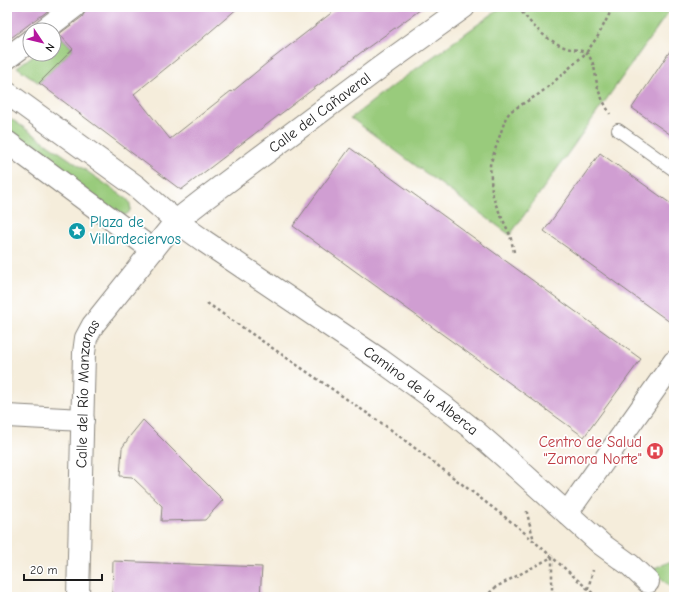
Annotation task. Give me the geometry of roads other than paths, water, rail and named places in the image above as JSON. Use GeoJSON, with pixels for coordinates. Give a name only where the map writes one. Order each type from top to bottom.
{"type":"FeatureCollection","features":[{"type":"Feature","properties":{"kind":"street"},"geometry":{"type":"LineString","coordinates":[[54,22],[74,7]]}},
{"type":"Feature","properties":{"kind":"street","name":"Calle del Cañaveral"},"geometry":{"type":"LineString","coordinates":[[176,221],[378,69],[464,7]]}},
{"type":"Feature","properties":{"kind":"street"},"geometry":{"type":"LineString","coordinates":[[7,58],[22,47]]}},
{"type":"Feature","properties":{"kind":"street"},"geometry":{"type":"LineString","coordinates":[[7,93],[137,187],[176,221]]}},
{"type":"Feature","properties":{"kind":"street"},"geometry":{"type":"LineString","coordinates":[[7,142],[153,250]]}},
{"type":"Feature","properties":{"kind":"street","name":"Calle del Río Manzanas"},"geometry":{"type":"LineString","coordinates":[[78,597],[84,353],[86,338],[93,325],[176,221]]}},
{"type":"Feature","properties":{"kind":"street","name":"Camino de la Alberca"},"geometry":{"type":"LineString","coordinates":[[176,221],[412,383],[481,436],[601,544],[630,565],[648,582]]}},
{"type":"Feature","properties":{"kind":"street"},"geometry":{"type":"LineString","coordinates":[[567,513],[674,362]]}},
{"type":"Feature","properties":{"kind":"street"},"geometry":{"type":"LineString","coordinates":[[7,416],[83,420]]}},
{"type":"Feature","properties":{"kind":"lane"},"geometry":{"type":"LineString","coordinates":[[618,130],[674,170]]}},
{"type":"Feature","properties":{"kind":"place","name":"Plaza de Villardeciervos"},"geometry":{"type":"Point","coordinates":[77,231]}},
{"type":"Feature","properties":{"kind":"place","name":"Centro de Salud \"Zamora Norte\""},"geometry":{"type":"Point","coordinates":[655,451]}}]}
